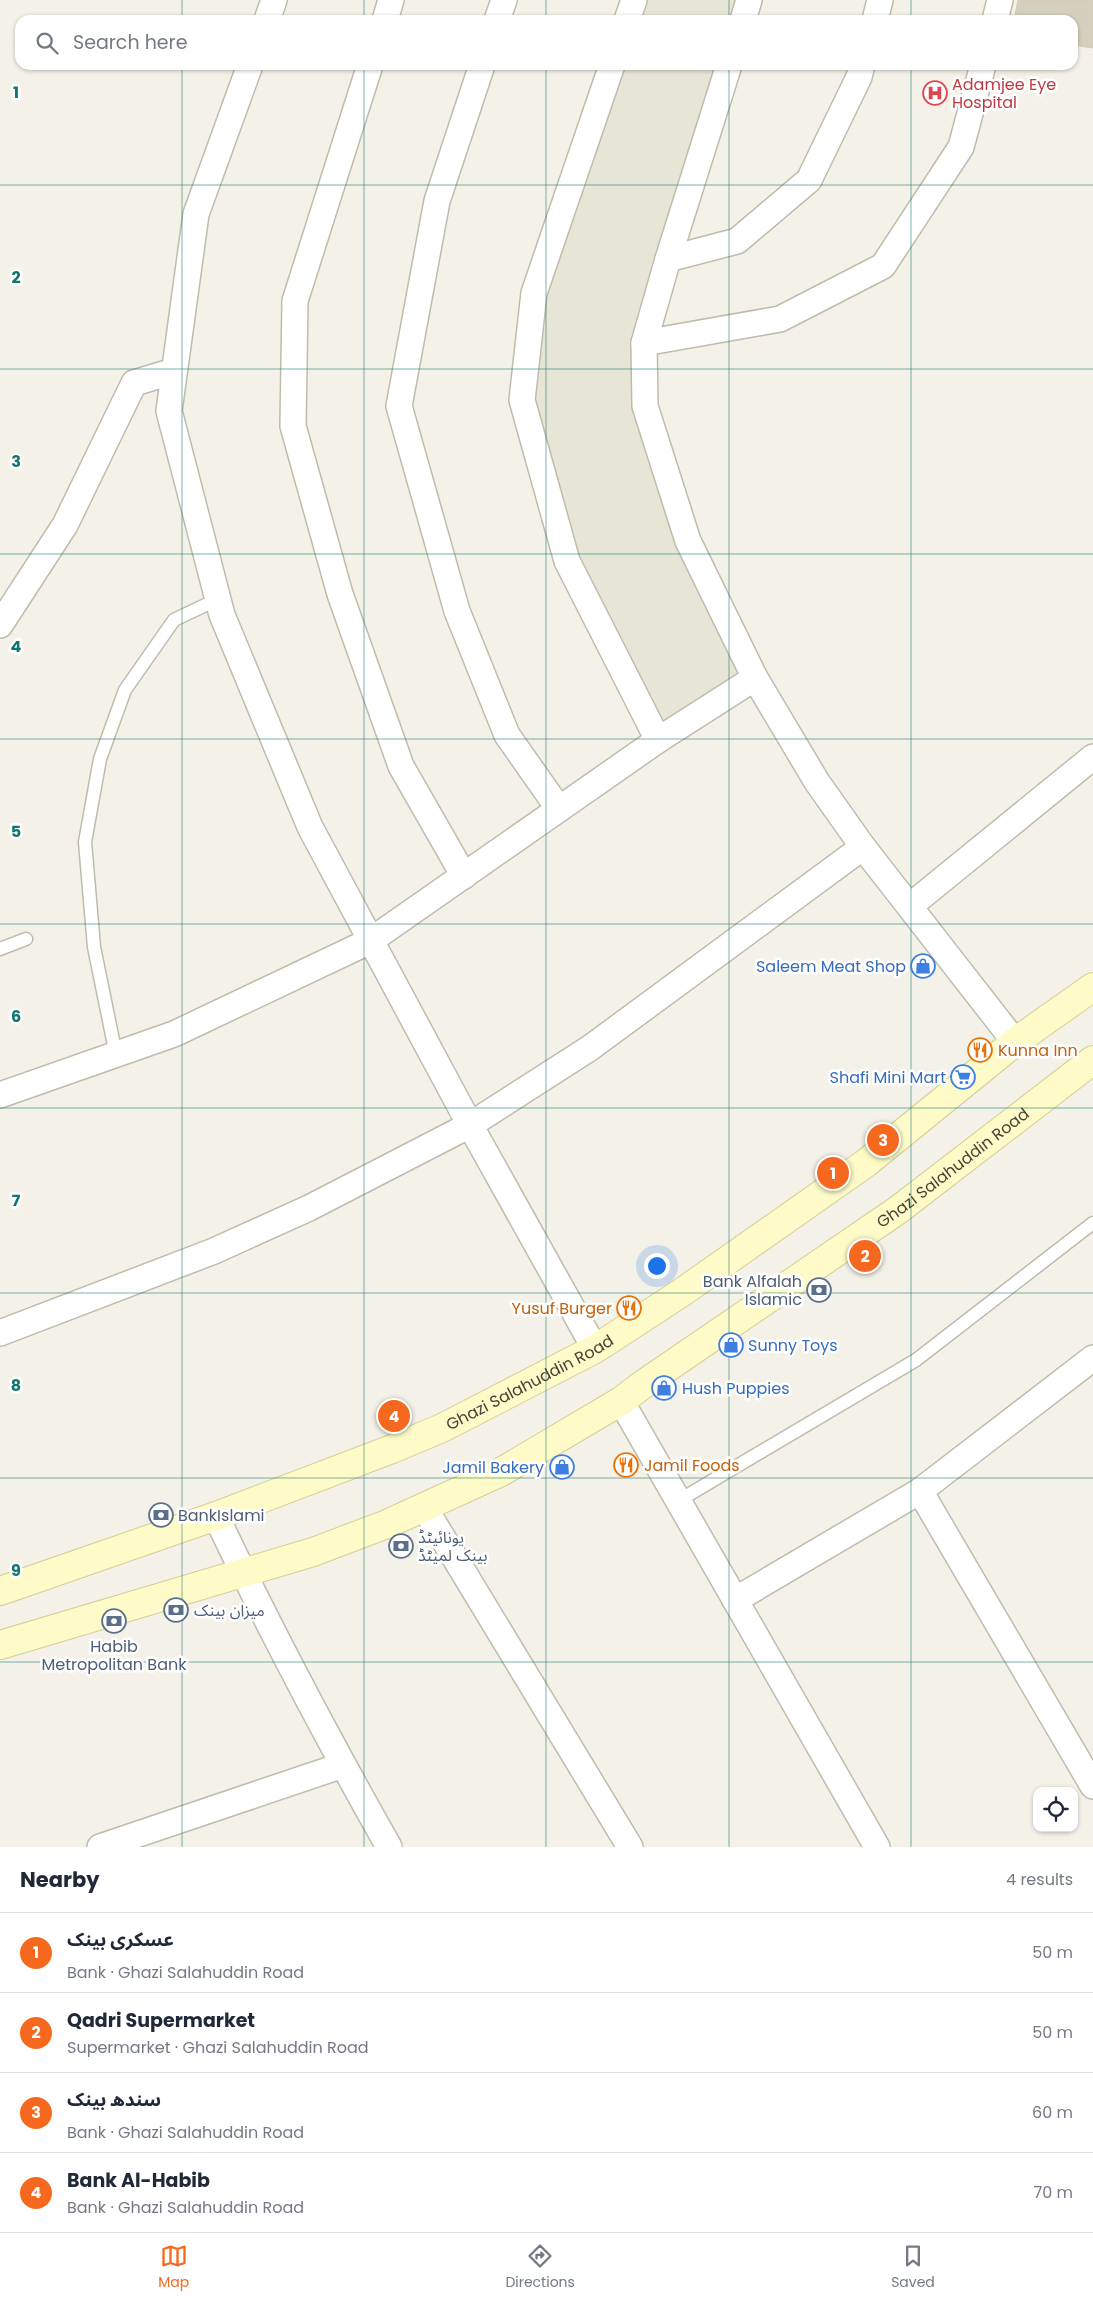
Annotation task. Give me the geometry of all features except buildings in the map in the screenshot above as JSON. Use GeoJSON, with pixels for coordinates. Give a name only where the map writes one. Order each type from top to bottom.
{"type":"FeatureCollection","features":[{"type":"Feature","properties":{"kind":"main road","name":"Ghazi Salahuddin Road"},"geometry":{"type":"LineString","coordinates":[[0,1591],[216,1516],[442,1428],[595,1349],[680,1293],[866,1163],[1016,1042],[1093,987]]}},
{"type":"Feature","properties":{"kind":"main road","name":"Ghazi Salahuddin Road"},"geometry":{"type":"LineString","coordinates":[[0,1645],[313,1552],[386,1524],[501,1472],[621,1401],[644,1383],[898,1210],[1093,1060]]}},
{"type":"Feature","properties":{"kind":"street"},"geometry":{"type":"LineString","coordinates":[[269,15],[274,0]]}},
{"type":"Feature","properties":{"kind":"street"},"geometry":{"type":"LineString","coordinates":[[386,15],[391,0]]}},
{"type":"Feature","properties":{"kind":"street"},"geometry":{"type":"LineString","coordinates":[[499,15],[504,0]]}},
{"type":"Feature","properties":{"kind":"street"},"geometry":{"type":"LineString","coordinates":[[629,15],[634,0]]}},
{"type":"Feature","properties":{"kind":"street"},"geometry":{"type":"LineString","coordinates":[[744,15],[749,0]]}},
{"type":"Feature","properties":{"kind":"street"},"geometry":{"type":"LineString","coordinates":[[876,15],[880,0]]}},
{"type":"Feature","properties":{"kind":"street"},"geometry":{"type":"LineString","coordinates":[[996,15],[1000,0]]}},
{"type":"Feature","properties":{"kind":"street"},"geometry":{"type":"LineString","coordinates":[[248,70],[196,214],[169,411],[222,615],[310,827],[470,1125],[595,1349]]}},
{"type":"Feature","properties":{"kind":"street"},"geometry":{"type":"LineString","coordinates":[[368,70],[296,301],[293,426],[340,594],[401,766],[464,876]]}},
{"type":"Feature","properties":{"kind":"street"},"geometry":{"type":"LineString","coordinates":[[480,70],[437,201],[399,406],[457,611],[507,735],[558,809]]}},
{"type":"Feature","properties":{"kind":"street"},"geometry":{"type":"LineString","coordinates":[[610,70],[534,293],[522,400],[567,561],[658,740]]}},
{"type":"Feature","properties":{"kind":"street"},"geometry":{"type":"LineString","coordinates":[[727,70],[668,259],[644,343],[645,406],[688,541],[755,678],[817,782],[863,846],[1016,1042]]}},
{"type":"Feature","properties":{"kind":"street"},"geometry":{"type":"LineString","coordinates":[[668,259],[737,241],[809,180],[861,70]]}},
{"type":"Feature","properties":{"kind":"street"},"geometry":{"type":"LineString","coordinates":[[644,343],[780,319],[883,266],[961,147],[982,70]]}},
{"type":"Feature","properties":{"kind":"street"},"geometry":{"type":"LineString","coordinates":[[0,625],[65,525],[134,383],[174,371]]}},
{"type":"Feature","properties":{"kind":"street"},"geometry":{"type":"LineString","coordinates":[[0,1094],[174,1034],[370,941],[658,740],[755,678]]}},
{"type":"Feature","properties":{"kind":"street"},"geometry":{"type":"LineString","coordinates":[[910,906],[1093,757]]}},
{"type":"Feature","properties":{"kind":"street"},"geometry":{"type":"LineString","coordinates":[[0,1334],[214,1252],[309,1208],[470,1125],[590,1048],[863,846]]}},
{"type":"Feature","properties":{"kind":"street"},"geometry":{"type":"LineString","coordinates":[[735,1600],[920,1491],[1092,1362]]}},
{"type":"Feature","properties":{"kind":"street"},"geometry":{"type":"LineString","coordinates":[[621,1401],[877,1847]]}},
{"type":"Feature","properties":{"kind":"street"},"geometry":{"type":"LineString","coordinates":[[920,1491],[1093,1786]]}},
{"type":"Feature","properties":{"kind":"street"},"geometry":{"type":"LineString","coordinates":[[424,1507],[630,1847]]}},
{"type":"Feature","properties":{"kind":"street"},"geometry":{"type":"LineString","coordinates":[[216,1516],[242,1572],[343,1765],[389,1847]]}},
{"type":"Feature","properties":{"kind":"street"},"geometry":{"type":"LineString","coordinates":[[100,1847],[343,1765]]}},
{"type":"Feature","properties":{"kind":"lane"},"geometry":{"type":"LineString","coordinates":[[116,1055],[94,947],[85,842],[100,759],[125,690],[174,620],[218,599]]}},
{"type":"Feature","properties":{"kind":"lane"},"geometry":{"type":"LineString","coordinates":[[0,949],[26,939]]}},
{"type":"Feature","properties":{"kind":"lane"},"geometry":{"type":"LineString","coordinates":[[678,1501],[916,1360],[1093,1223]]}},
{"type":"Feature","properties":{"kind":"shaded area"},"geometry":{"type":"Polygon","coordinates":[[[634,0],[749,0],[744,15],[629,15],[634,0]]]}},
{"type":"Feature","properties":{"kind":"shaded area"},"geometry":{"type":"Polygon","coordinates":[[[610,70],[727,70],[668,259],[645,406],[755,678],[658,740],[567,561],[522,400],[534,293],[610,70]]]}},
{"type":"Feature","properties":{"kind":"place","name":"Adamjee Eye Hospital"},"geometry":{"type":"Point","coordinates":[935,93]}},
{"type":"Feature","properties":{"kind":"place","name":"Saleem Meat Shop"},"geometry":{"type":"Point","coordinates":[923,966]}},
{"type":"Feature","properties":{"kind":"place","name":"Kunna Inn"},"geometry":{"type":"Point","coordinates":[980,1050]}},
{"type":"Feature","properties":{"kind":"place","name":"Shafi Mini Mart"},"geometry":{"type":"Point","coordinates":[963,1077]}},
{"type":"Feature","properties":{"kind":"place","name":"سندھ بینک"},"geometry":{"type":"Point","coordinates":[883,1140]}},
{"type":"Feature","properties":{"kind":"place","name":"عسکری بینک"},"geometry":{"type":"Point","coordinates":[833,1173]}},
{"type":"Feature","properties":{"kind":"place","name":"Qadri Supermarket"},"geometry":{"type":"Point","coordinates":[865,1256]}},
{"type":"Feature","properties":{"kind":"place","name":"Bank Alfalah Islamic"},"geometry":{"type":"Point","coordinates":[819,1290]}},
{"type":"Feature","properties":{"kind":"place","name":"Yusuf Burger"},"geometry":{"type":"Point","coordinates":[629,1308]}},
{"type":"Feature","properties":{"kind":"place","name":"Sunny Toys"},"geometry":{"type":"Point","coordinates":[731,1345]}},
{"type":"Feature","properties":{"kind":"place","name":"Hush Puppies"},"geometry":{"type":"Point","coordinates":[664,1388]}},
{"type":"Feature","properties":{"kind":"place","name":"Bank Al-Habib"},"geometry":{"type":"Point","coordinates":[394,1416]}},
{"type":"Feature","properties":{"kind":"place","name":"Jamil Foods"},"geometry":{"type":"Point","coordinates":[626,1465]}},
{"type":"Feature","properties":{"kind":"place","name":"Jamil Bakery"},"geometry":{"type":"Point","coordinates":[562,1467]}},
{"type":"Feature","properties":{"kind":"place","name":"BankIslami"},"geometry":{"type":"Point","coordinates":[161,1515]}},
{"type":"Feature","properties":{"kind":"place","name":"یونائیٹڈ بینک لمیٹڈ"},"geometry":{"type":"Point","coordinates":[401,1546]}},
{"type":"Feature","properties":{"kind":"place","name":"میزان بینک"},"geometry":{"type":"Point","coordinates":[176,1610]}},
{"type":"Feature","properties":{"kind":"place","name":"Habib Metropolitan Bank"},"geometry":{"type":"Point","coordinates":[114,1621]}}]}
